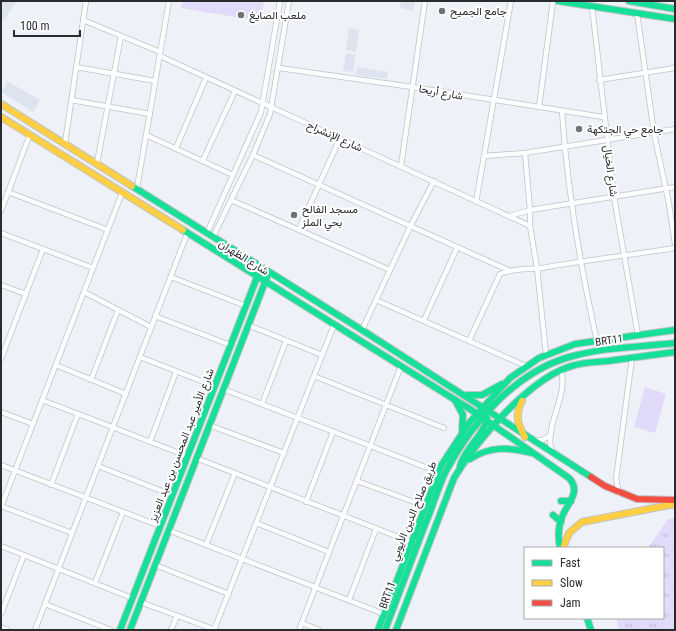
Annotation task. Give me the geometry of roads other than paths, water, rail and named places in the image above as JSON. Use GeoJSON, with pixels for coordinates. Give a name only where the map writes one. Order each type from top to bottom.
{"type":"FeatureCollection","features":[{"type":"Feature","properties":{"kind":"main road"},"geometry":{"type":"LineString","coordinates":[[558,1],[675,19]]}},
{"type":"Feature","properties":{"kind":"main road"},"geometry":{"type":"LineString","coordinates":[[629,1],[675,9]]}},
{"type":"Feature","properties":{"kind":"main road","name":"شارع الظهران"},"geometry":{"type":"LineString","coordinates":[[1,104],[137,188],[483,407],[487,417]]}},
{"type":"Feature","properties":{"kind":"main road","name":"شارع الظهران"},"geometry":{"type":"LineString","coordinates":[[1,117],[476,414],[487,417]]}},
{"type":"Feature","properties":{"kind":"main road","name":"شارع الأمير عبد المحسن بن عبد العزيز"},"geometry":{"type":"LineString","coordinates":[[120,630],[261,267]]}},
{"type":"Feature","properties":{"kind":"main road","name":"شارع الأمير عبد المحسن بن عبد العزيز"},"geometry":{"type":"LineString","coordinates":[[130,630],[269,272]]}},
{"type":"Feature","properties":{"kind":"main road","name":"طريق صلاح الدين الأيوبي"},"geometry":{"type":"LineString","coordinates":[[378,630],[438,472],[462,432],[476,414],[510,378],[546,354],[575,344],[675,330]]}},
{"type":"Feature","properties":{"kind":"main road"},"geometry":{"type":"LineString","coordinates":[[653,344],[675,339]]}},
{"type":"Feature","properties":{"kind":"main road"},"geometry":{"type":"LineString","coordinates":[[653,344],[675,343]]}},
{"type":"Feature","properties":{"kind":"main road","name":"BRT11"},"geometry":{"type":"LineString","coordinates":[[385,630],[445,473],[454,456],[487,417],[523,380],[557,361],[578,355],[653,344]]}},
{"type":"Feature","properties":{"kind":"main road"},"geometry":{"type":"LineString","coordinates":[[461,466],[500,419],[542,380],[561,370],[576,366],[675,352]]}},
{"type":"Feature","properties":{"kind":"main road"},"geometry":{"type":"LineString","coordinates":[[462,394],[474,397],[487,394],[510,378]]}},
{"type":"Feature","properties":{"kind":"main road"},"geometry":{"type":"LineString","coordinates":[[525,437],[516,418],[517,410],[527,393]]}},
{"type":"Feature","properties":{"kind":"main road"},"geometry":{"type":"LineString","coordinates":[[455,400],[463,415],[462,432]]}},
{"type":"Feature","properties":{"kind":"main road"},"geometry":{"type":"LineString","coordinates":[[487,417],[500,419],[525,437],[620,494],[646,500],[675,500]]}},
{"type":"Feature","properties":{"kind":"main road"},"geometry":{"type":"LineString","coordinates":[[487,417],[494,427],[572,480],[575,489],[561,522],[559,533],[560,547]]}},
{"type":"Feature","properties":{"kind":"main road"},"geometry":{"type":"LineString","coordinates":[[396,630],[437,519],[461,466],[464,452],[483,428],[487,417]]}},
{"type":"Feature","properties":{"kind":"main road"},"geometry":{"type":"LineString","coordinates":[[461,466],[483,451],[495,448],[514,448],[532,453]]}},
{"type":"Feature","properties":{"kind":"main road"},"geometry":{"type":"LineString","coordinates":[[561,501],[571,501]]}},
{"type":"Feature","properties":{"kind":"main road"},"geometry":{"type":"LineString","coordinates":[[563,547],[569,533],[582,522],[675,504]]}},
{"type":"Feature","properties":{"kind":"main road"},"geometry":{"type":"LineString","coordinates":[[553,515],[561,522]]}},
{"type":"Feature","properties":{"kind":"main road"},"geometry":{"type":"LineString","coordinates":[[587,619],[591,630]]}},
{"type":"Feature","properties":{"kind":"street"},"geometry":{"type":"LineString","coordinates":[[65,143],[86,1]]}},
{"type":"Feature","properties":{"kind":"street"},"geometry":{"type":"LineString","coordinates":[[137,188],[169,1]]}},
{"type":"Feature","properties":{"kind":"street"},"geometry":{"type":"LineString","coordinates":[[207,233],[257,124],[263,105],[280,1]]}},
{"type":"Feature","properties":{"kind":"street"},"geometry":{"type":"LineString","coordinates":[[213,237],[253,155],[272,108],[289,1]]}},
{"type":"Feature","properties":{"kind":"street"},"geometry":{"type":"LineString","coordinates":[[401,166],[426,1]]}},
{"type":"Feature","properties":{"kind":"street"},"geometry":{"type":"LineString","coordinates":[[476,202],[511,1]]}},
{"type":"Feature","properties":{"kind":"street"},"geometry":{"type":"LineString","coordinates":[[539,107],[553,1]]}},
{"type":"Feature","properties":{"kind":"street","name":"شارع الخيال"},"geometry":{"type":"LineString","coordinates":[[592,6],[603,117],[614,197],[623,257],[638,335]]}},
{"type":"Feature","properties":{"kind":"street"},"geometry":{"type":"LineString","coordinates":[[636,13],[654,132],[664,189],[669,204],[675,244]]}},
{"type":"Feature","properties":{"kind":"street","name":"شارع الإنشراح"},"geometry":{"type":"LineString","coordinates":[[83,20],[160,54],[263,105],[340,138],[530,226]]}},
{"type":"Feature","properties":{"kind":"street"},"geometry":{"type":"LineString","coordinates":[[97,163],[121,36]]}},
{"type":"Feature","properties":{"kind":"street"},"geometry":{"type":"LineString","coordinates":[[76,67],[155,81]]}},
{"type":"Feature","properties":{"kind":"street","name":"شارع أريحا"},"geometry":{"type":"LineString","coordinates":[[279,68],[412,86],[494,101],[603,117]]}},
{"type":"Feature","properties":{"kind":"street"},"geometry":{"type":"LineString","coordinates":[[599,80],[675,68]]}},
{"type":"Feature","properties":{"kind":"street"},"geometry":{"type":"LineString","coordinates":[[176,148],[206,78]]}},
{"type":"Feature","properties":{"kind":"street"},"geometry":{"type":"LineString","coordinates":[[203,160],[235,91]]}},
{"type":"Feature","properties":{"kind":"street"},"geometry":{"type":"LineString","coordinates":[[71,100],[150,114]]}},
{"type":"Feature","properties":{"kind":"street"},"geometry":{"type":"LineString","coordinates":[[562,110],[564,146],[572,204],[581,261],[597,341]]}},
{"type":"Feature","properties":{"kind":"street"},"geometry":{"type":"LineString","coordinates":[[484,156],[525,153],[675,129]]}},
{"type":"Feature","properties":{"kind":"street"},"geometry":{"type":"LineString","coordinates":[[1,211],[30,134]]}},
{"type":"Feature","properties":{"kind":"street"},"geometry":{"type":"LineString","coordinates":[[146,135],[233,175]]}},
{"type":"Feature","properties":{"kind":"street"},"geometry":{"type":"LineString","coordinates":[[299,229],[340,138]]}},
{"type":"Feature","properties":{"kind":"street"},"geometry":{"type":"LineString","coordinates":[[525,153],[530,226],[537,268],[546,354]]}},
{"type":"Feature","properties":{"kind":"street"},"geometry":{"type":"LineString","coordinates":[[253,155],[508,270]]}},
{"type":"Feature","properties":{"kind":"street"},"geometry":{"type":"LineString","coordinates":[[362,330],[411,225],[434,181]]}},
{"type":"Feature","properties":{"kind":"street"},"geometry":{"type":"LineString","coordinates":[[510,216],[530,210],[675,187]]}},
{"type":"Feature","properties":{"kind":"street"},"geometry":{"type":"LineString","coordinates":[[8,192],[108,230]]}},
{"type":"Feature","properties":{"kind":"street"},"geometry":{"type":"LineString","coordinates":[[72,533],[1,506],[122,193]]}},
{"type":"Feature","properties":{"kind":"street"},"geometry":{"type":"LineString","coordinates":[[231,200],[390,270]]}},
{"type":"Feature","properties":{"kind":"street"},"geometry":{"type":"LineString","coordinates":[[1,233],[93,268]]}},
{"type":"Feature","properties":{"kind":"street"},"geometry":{"type":"LineString","coordinates":[[35,630],[187,234]]}},
{"type":"Feature","properties":{"kind":"street"},"geometry":{"type":"LineString","coordinates":[[424,320],[457,248]]}},
{"type":"Feature","properties":{"kind":"street"},"geometry":{"type":"LineString","coordinates":[[469,341],[500,274],[508,270],[537,268],[581,261],[623,257],[675,248]]}},
{"type":"Feature","properties":{"kind":"street"},"geometry":{"type":"LineString","coordinates":[[1,359],[43,249]]}},
{"type":"Feature","properties":{"kind":"street"},"geometry":{"type":"LineString","coordinates":[[170,277],[246,306]]}},
{"type":"Feature","properties":{"kind":"street"},"geometry":{"type":"LineString","coordinates":[[1,285],[26,294]]}},
{"type":"Feature","properties":{"kind":"street"},"geometry":{"type":"LineString","coordinates":[[84,292],[151,328]]}},
{"type":"Feature","properties":{"kind":"street"},"geometry":{"type":"LineString","coordinates":[[376,300],[526,366]]}},
{"type":"Feature","properties":{"kind":"street"},"geometry":{"type":"LineString","coordinates":[[91,380],[118,310]]}},
{"type":"Feature","properties":{"kind":"street"},"geometry":{"type":"LineString","coordinates":[[155,316],[230,345]]}},
{"type":"Feature","properties":{"kind":"street"},"geometry":{"type":"LineString","coordinates":[[248,325],[322,355]]}},
{"type":"Feature","properties":{"kind":"street"},"geometry":{"type":"LineString","coordinates":[[140,602],[215,630],[334,325]]}},
{"type":"Feature","properties":{"kind":"street"},"geometry":{"type":"LineString","coordinates":[[262,404],[286,341]]}},
{"type":"Feature","properties":{"kind":"street"},"geometry":{"type":"LineString","coordinates":[[140,357],[214,386]]}},
{"type":"Feature","properties":{"kind":"street"},"geometry":{"type":"LineString","coordinates":[[620,494],[616,479],[632,358]]}},
{"type":"Feature","properties":{"kind":"street"},"geometry":{"type":"LineString","coordinates":[[56,365],[126,394]]}},
{"type":"Feature","properties":{"kind":"street"},"geometry":{"type":"LineString","coordinates":[[299,630],[401,366]]}},
{"type":"Feature","properties":{"kind":"street"},"geometry":{"type":"LineString","coordinates":[[553,454],[550,444],[562,388],[561,370]]}},
{"type":"Feature","properties":{"kind":"street"},"geometry":{"type":"LineString","coordinates":[[150,442],[176,372]]}},
{"type":"Feature","properties":{"kind":"street"},"geometry":{"type":"LineString","coordinates":[[314,376],[444,428]]}},
{"type":"Feature","properties":{"kind":"street"},"geometry":{"type":"LineString","coordinates":[[223,389],[438,472]]}},
{"type":"Feature","properties":{"kind":"street"},"geometry":{"type":"LineString","coordinates":[[42,400],[187,456]]}},
{"type":"Feature","properties":{"kind":"street"},"geometry":{"type":"LineString","coordinates":[[1,412],[33,424]]}},
{"type":"Feature","properties":{"kind":"street"},"geometry":{"type":"LineString","coordinates":[[51,484],[78,414]]}},
{"type":"Feature","properties":{"kind":"street"},"geometry":{"type":"LineString","coordinates":[[209,425],[284,453]]}},
{"type":"Feature","properties":{"kind":"street"},"geometry":{"type":"LineString","coordinates":[[306,502],[333,432]]}},
{"type":"Feature","properties":{"kind":"street"},"geometry":{"type":"LineString","coordinates":[[533,441],[542,440],[551,435]]}},
{"type":"Feature","properties":{"kind":"street"},"geometry":{"type":"LineString","coordinates":[[196,458],[411,542]]}},
{"type":"Feature","properties":{"kind":"street"},"geometry":{"type":"LineString","coordinates":[[1,465],[160,526]]}},
{"type":"Feature","properties":{"kind":"street"},"geometry":{"type":"LineString","coordinates":[[98,466],[172,495]]}},
{"type":"Feature","properties":{"kind":"street"},"geometry":{"type":"LineString","coordinates":[[206,545],[235,473]]}},
{"type":"Feature","properties":{"kind":"street"},"geometry":{"type":"LineString","coordinates":[[605,486],[611,484],[616,479]]}},
{"type":"Feature","properties":{"kind":"street"},"geometry":{"type":"LineString","coordinates":[[357,481],[425,506]]}},
{"type":"Feature","properties":{"kind":"street"},"geometry":{"type":"LineString","coordinates":[[95,583],[123,512]]}},
{"type":"Feature","properties":{"kind":"street"},"geometry":{"type":"LineString","coordinates":[[256,523],[329,552]]}},
{"type":"Feature","properties":{"kind":"street"},"geometry":{"type":"LineString","coordinates":[[348,600],[376,529]]}},
{"type":"Feature","properties":{"kind":"street"},"geometry":{"type":"LineString","coordinates":[[168,530],[384,614]]}},
{"type":"Feature","properties":{"kind":"street"},"geometry":{"type":"LineString","coordinates":[[1,546],[132,598]]}},
{"type":"Feature","properties":{"kind":"street"},"geometry":{"type":"LineString","coordinates":[[1,614],[24,555]]}},
{"type":"Feature","properties":{"kind":"street"},"geometry":{"type":"LineString","coordinates":[[155,565],[228,594]]}},
{"type":"Feature","properties":{"kind":"street"},"geometry":{"type":"LineString","coordinates":[[45,604],[111,630]]}},
{"type":"Feature","properties":{"kind":"street"},"geometry":{"type":"LineString","coordinates":[[171,630],[177,616]]}},
{"type":"Feature","properties":{"kind":"street"},"geometry":{"type":"LineString","coordinates":[[302,623],[319,630]]}},
{"type":"Feature","properties":{"kind":"street"},"geometry":{"type":"LineString","coordinates":[[1,627],[8,630]]}},
{"type":"Feature","properties":{"kind":"place","name":"جامع الجميح"},"geometry":{"type":"Point","coordinates":[442,11]}},
{"type":"Feature","properties":{"kind":"place","name":"ملعب الصايغ"},"geometry":{"type":"Point","coordinates":[241,15]}},
{"type":"Feature","properties":{"kind":"place","name":"جامع حي الجتكهة"},"geometry":{"type":"Point","coordinates":[579,129]}},
{"type":"Feature","properties":{"kind":"place","name":"مسجد الفالح بحي الملز"},"geometry":{"type":"Point","coordinates":[294,215]}}]}
